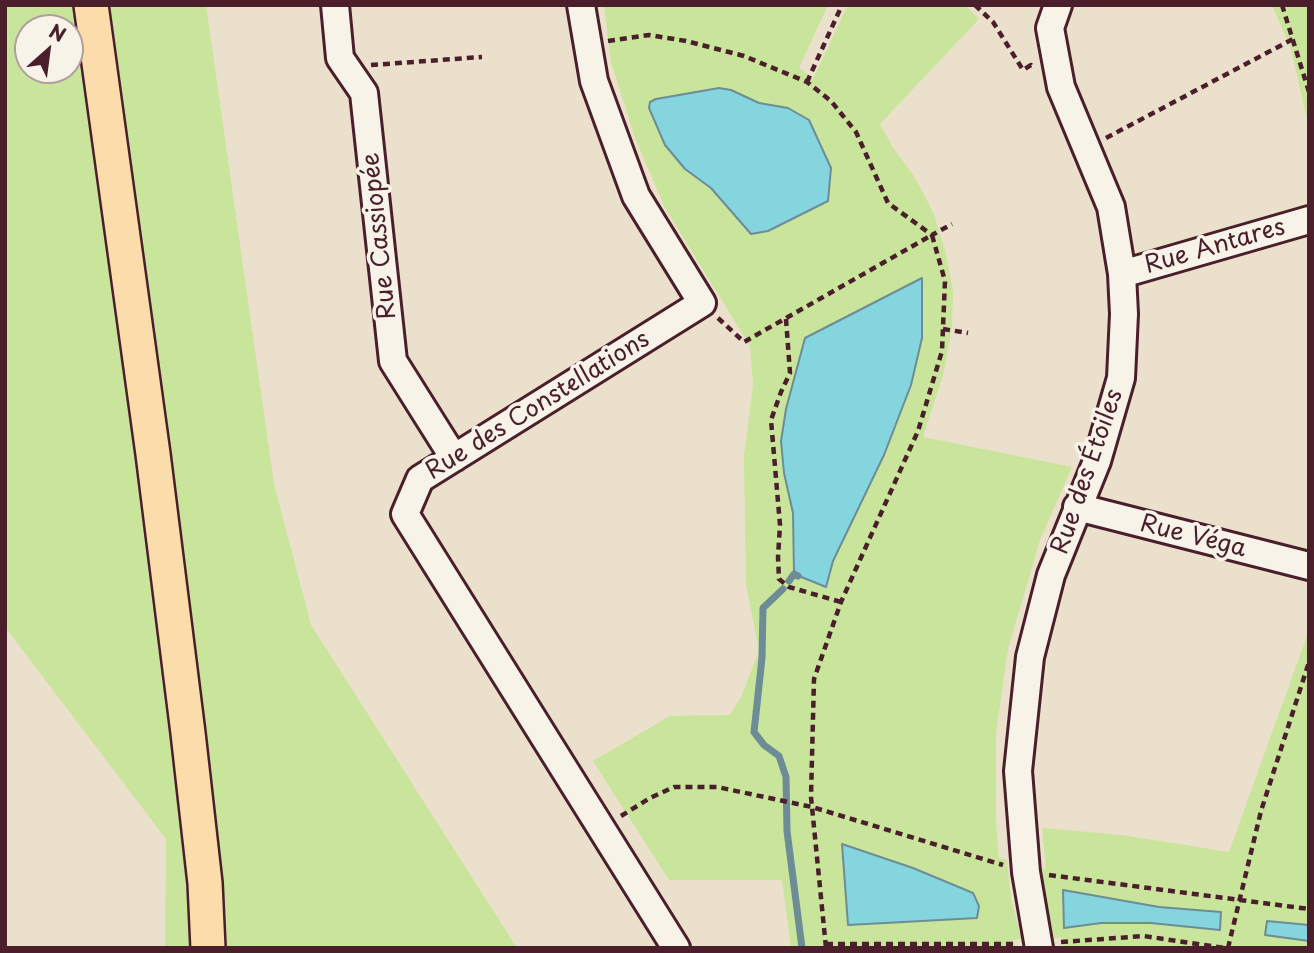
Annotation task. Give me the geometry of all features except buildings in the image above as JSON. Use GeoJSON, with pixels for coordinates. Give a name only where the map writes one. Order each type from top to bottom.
{"type":"FeatureCollection","features":[{"type":"Feature","properties":{"kind":"main road"},"geometry":{"type":"LineString","coordinates":[[91,5],[153,454],[205,883],[208,948]]}},
{"type":"Feature","properties":{"kind":"street","name":"Rue Cassiopée"},"geometry":{"type":"LineString","coordinates":[[335,5],[341,58],[364,93],[393,361],[454,458]]}},
{"type":"Feature","properties":{"kind":"street"},"geometry":{"type":"LineString","coordinates":[[581,5],[594,81],[636,196],[702,303]]}},
{"type":"Feature","properties":{"kind":"street","name":"Rue des Étoiles"},"geometry":{"type":"LineString","coordinates":[[1039,948],[1026,872],[1018,771],[1030,657],[1051,575],[1097,461],[1121,378],[1124,314],[1122,275],[1111,207],[1061,87],[1050,28],[1058,5]]}},
{"type":"Feature","properties":{"kind":"street","name":"Rue Antares"},"geometry":{"type":"LineString","coordinates":[[1122,275],[1309,220]]}},
{"type":"Feature","properties":{"kind":"street","name":"Rue des Constellations"},"geometry":{"type":"LineString","coordinates":[[676,948],[405,514],[420,479],[702,303]]}},
{"type":"Feature","properties":{"kind":"street","name":"Rue Véga"},"geometry":{"type":"LineString","coordinates":[[1077,507],[1309,566]]}},
{"type":"Feature","properties":{"kind":"path"},"geometry":{"type":"LineString","coordinates":[[807,82],[842,5]]}},
{"type":"Feature","properties":{"kind":"path"},"geometry":{"type":"LineString","coordinates":[[975,5],[993,22],[1023,70],[1031,65],[1038,76]]}},
{"type":"Feature","properties":{"kind":"path"},"geometry":{"type":"LineString","coordinates":[[1282,5],[1309,92]]}},
{"type":"Feature","properties":{"kind":"path"},"geometry":{"type":"LineString","coordinates":[[587,41],[649,35],[686,41],[744,56],[807,82],[831,101],[856,132],[888,203],[932,235],[945,281],[942,351],[918,431],[841,602],[814,680],[812,807],[826,948]]}},
{"type":"Feature","properties":{"kind":"path"},"geometry":{"type":"LineString","coordinates":[[1088,150],[1293,39]]}},
{"type":"Feature","properties":{"kind":"path"},"geometry":{"type":"LineString","coordinates":[[346,67],[482,57]]}},
{"type":"Feature","properties":{"kind":"path"},"geometry":{"type":"LineString","coordinates":[[702,303],[744,342],[952,224]]}},
{"type":"Feature","properties":{"kind":"path"},"geometry":{"type":"LineString","coordinates":[[786,319],[790,373],[780,392],[771,421],[780,525],[779,579],[789,587],[841,602]]}},
{"type":"Feature","properties":{"kind":"path"},"geometry":{"type":"LineString","coordinates":[[943,329],[968,333]]}},
{"type":"Feature","properties":{"kind":"path"},"geometry":{"type":"LineString","coordinates":[[1228,948],[1261,811],[1309,662]]}},
{"type":"Feature","properties":{"kind":"path"},"geometry":{"type":"LineString","coordinates":[[601,829],[650,798],[674,787],[717,787],[812,807],[1026,872],[1309,909]]}},
{"type":"Feature","properties":{"kind":"green space"},"geometry":{"type":"Polygon","coordinates":[[[5,5],[206,5],[274,484],[311,625],[517,948],[165,948],[166,839],[5,627],[5,5]]]}},
{"type":"Feature","properties":{"kind":"green space"},"geometry":{"type":"Polygon","coordinates":[[[604,5],[828,5],[799,68],[813,79],[848,5],[965,5],[979,19],[880,124],[914,176],[933,212],[945,250],[953,290],[952,326],[944,372],[923,437],[1072,467],[1040,540],[1008,649],[996,733],[996,822],[999,858],[1007,860],[1011,898],[1021,939],[1013,940],[1016,948],[791,948],[782,880],[669,880],[593,761],[670,716],[730,715],[741,697],[759,651],[746,584],[744,456],[753,385],[750,346],[665,208],[635,138],[611,62],[604,5]]]}},
{"type":"Feature","properties":{"kind":"green space"},"geometry":{"type":"Polygon","coordinates":[[[1272,5],[1309,5],[1309,128],[1291,49],[1272,5]]]}},
{"type":"Feature","properties":{"kind":"green space"},"geometry":{"type":"Polygon","coordinates":[[[1309,630],[1309,948],[1065,948],[1061,937],[1054,938],[1044,891],[1041,869],[1046,869],[1042,828],[1122,835],[1229,852],[1309,630]]]}},
{"type":"Feature","properties":{"kind":"water"},"geometry":{"type":"Polygon","coordinates":[[[719,88],[731,90],[759,103],[788,108],[809,120],[831,168],[828,201],[768,231],[751,234],[711,188],[685,169],[665,145],[649,108],[650,102],[719,88]]]}},
{"type":"Feature","properties":{"kind":"water"},"geometry":{"type":"Polygon","coordinates":[[[922,278],[922,338],[911,385],[884,455],[833,561],[826,587],[794,574],[793,513],[784,473],[781,441],[786,409],[805,338],[922,278]]]}},
{"type":"Feature","properties":{"kind":"water"},"geometry":{"type":"Polygon","coordinates":[[[842,844],[913,868],[973,893],[979,906],[977,918],[848,925],[842,844]]]}},
{"type":"Feature","properties":{"kind":"water"},"geometry":{"type":"Polygon","coordinates":[[[1063,890],[1159,907],[1221,912],[1220,930],[1151,923],[1101,923],[1064,928],[1063,890]]]}},
{"type":"Feature","properties":{"kind":"water"},"geometry":{"type":"Polygon","coordinates":[[[1267,921],[1309,925],[1309,941],[1265,935],[1267,921]]]}},
{"type":"Feature","properties":{"kind":"waterway"},"geometry":{"type":"LineString","coordinates":[[789,581],[794,574],[798,576]]}},
{"type":"Feature","properties":{"kind":"waterway"},"geometry":{"type":"LineString","coordinates":[[783,589],[763,608],[762,658],[754,732],[764,745],[779,756],[786,777],[787,831],[802,948]]}}]}
